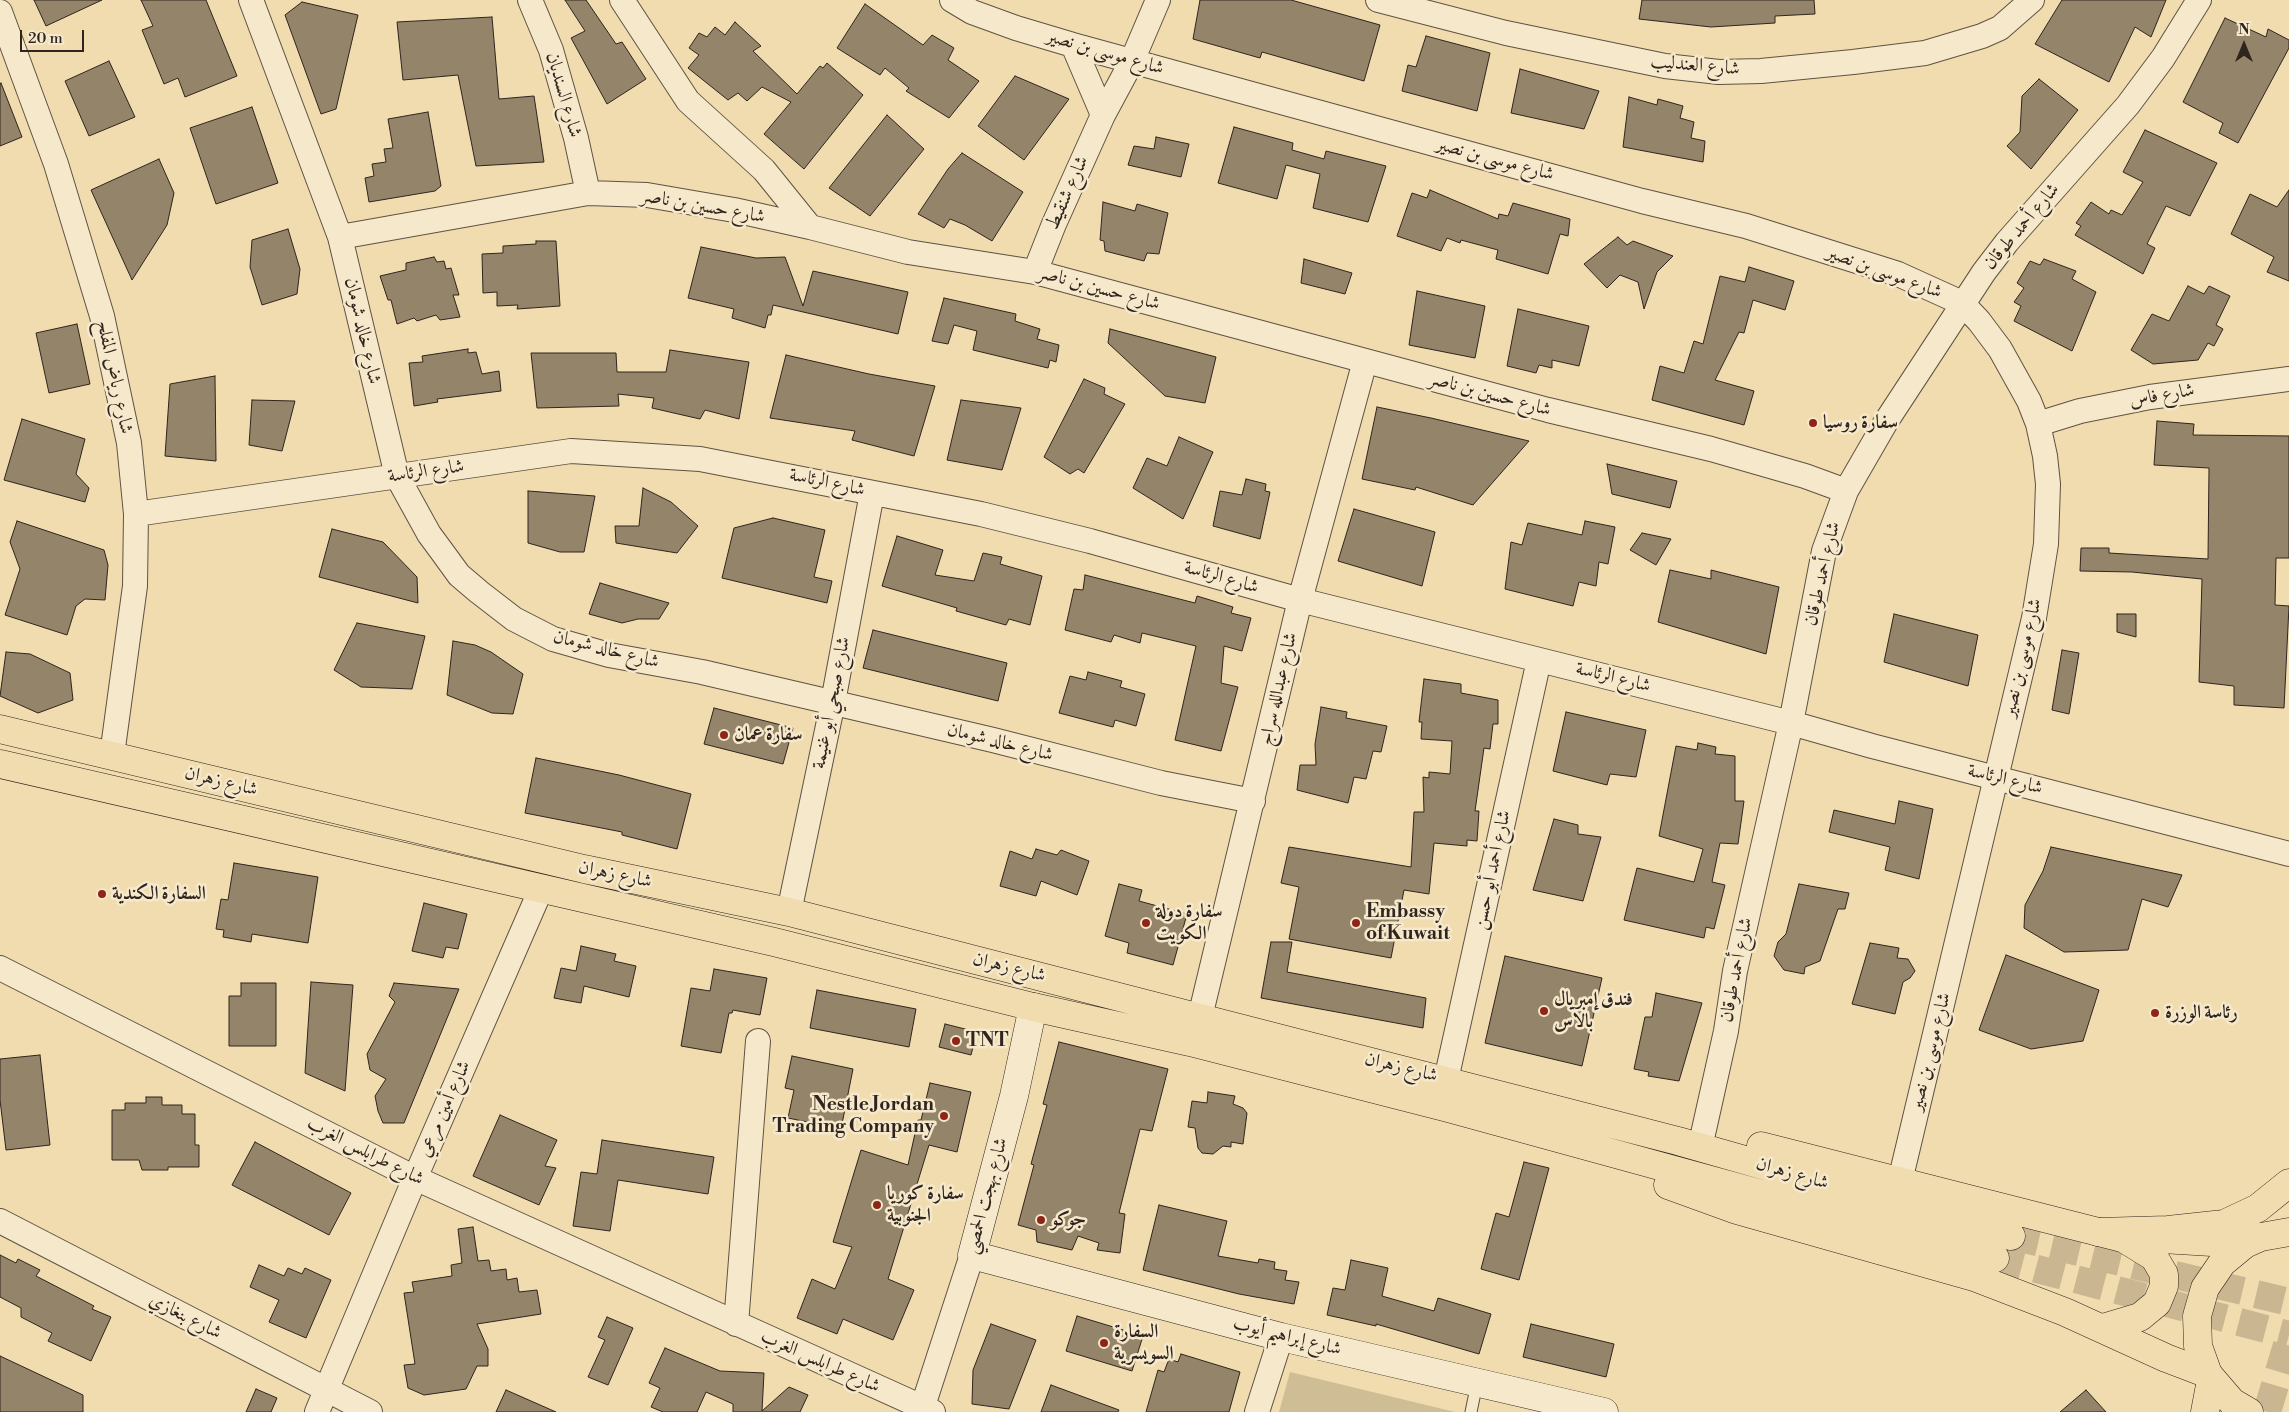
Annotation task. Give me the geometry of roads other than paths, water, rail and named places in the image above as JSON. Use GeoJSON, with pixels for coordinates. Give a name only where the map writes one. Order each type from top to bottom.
{"type":"FeatureCollection","features":[{"type":"Feature","properties":{"kind":"main road","name":"شارع زهران"},"geometry":{"type":"LineString","coordinates":[[0,729],[584,869],[789,912],[1446,1080],[1691,1137],[2011,1236]]}},
{"type":"Feature","properties":{"kind":"main road","name":"شارع زهران"},"geometry":{"type":"LineString","coordinates":[[0,764],[774,942],[1034,1007],[1190,1042],[1638,1160],[1886,1230],[1995,1258]]}},
{"type":"Feature","properties":{"kind":"main road"},"geometry":{"type":"LineString","coordinates":[[1691,1137],[1722,1136],[2110,1235],[2253,1241],[2289,1232]]}},
{"type":"Feature","properties":{"kind":"main road"},"geometry":{"type":"LineString","coordinates":[[1638,1160],[1665,1184],[1682,1191],[1746,1213],[1974,1277],[2030,1297],[2210,1377]]}},
{"type":"Feature","properties":{"kind":"main road"},"geometry":{"type":"LineString","coordinates":[[2110,1235],[2224,1224],[2258,1208],[2289,1183]]}},
{"type":"Feature","properties":{"kind":"main road"},"geometry":{"type":"LineString","coordinates":[[2249,1412],[2232,1402],[2210,1377],[2198,1346],[2197,1316],[2205,1288],[2222,1263],[2253,1241],[2289,1203]]}},
{"type":"Feature","properties":{"kind":"main road"},"geometry":{"type":"LineString","coordinates":[[2103,1328],[2140,1317],[2157,1303],[2164,1286],[2164,1274],[2154,1257],[2110,1235]]}},
{"type":"Feature","properties":{"kind":"main road"},"geometry":{"type":"LineString","coordinates":[[2204,1412],[2210,1377]]}},
{"type":"Feature","properties":{"kind":"street","name":"شارع خالد شومان"},"geometry":{"type":"LineString","coordinates":[[251,0],[340,237],[397,476],[429,534],[459,575],[514,619],[553,639],[609,655],[702,672],[833,702],[1161,783],[1253,801]]}},
{"type":"Feature","properties":{"kind":"street","name":"شارع السنديان"},"geometry":{"type":"LineString","coordinates":[[530,0],[551,50],[576,138],[588,193]]}},
{"type":"Feature","properties":{"kind":"street"},"geometry":{"type":"LineString","coordinates":[[622,0],[688,101],[706,120],[764,170],[810,227]]}},
{"type":"Feature","properties":{"kind":"street","name":"شارع موسى بن نصير"},"geometry":{"type":"LineString","coordinates":[[952,0],[972,12],[1007,25],[1132,61],[1642,201],[1746,226],[1898,274],[1962,304],[1979,321],[2000,349],[2029,401],[2038,424],[2045,456],[2048,484],[2046,544],[2034,618],[1900,1181]]}},
{"type":"Feature","properties":{"kind":"street","name":"شارع شنقيط"},"geometry":{"type":"LineString","coordinates":[[1035,272],[1102,115],[1132,61],[1158,0]]}},
{"type":"Feature","properties":{"kind":"street","name":"شارع العندليب"},"geometry":{"type":"LineString","coordinates":[[1378,0],[1516,35],[1665,66],[1719,72],[1761,71],[1924,53],[1982,36],[2000,28],[2032,0]]}},
{"type":"Feature","properties":{"kind":"street","name":"شارع أحمد طوقان"},"geometry":{"type":"LineString","coordinates":[[1691,1137],[1726,1032],[1736,971],[1791,723],[1824,551],[1846,491],[1887,420],[1962,304],[2007,242],[2128,105],[2163,58],[2199,0]]}},
{"type":"Feature","properties":{"kind":"street","name":"شارع رياض المفلح"},"geometry":{"type":"LineString","coordinates":[[0,12],[56,164],[102,316],[129,444],[136,514],[135,586],[112,755]]}},
{"type":"Feature","properties":{"kind":"street"},"geometry":{"type":"LineString","coordinates":[[1073,44],[1102,115]]}},
{"type":"Feature","properties":{"kind":"street","name":"شارع حسين بن ناصر"},"geometry":{"type":"LineString","coordinates":[[340,237],[588,193],[647,195],[734,210],[908,252],[1035,272],[1548,410],[1711,449],[1805,476],[1846,491]]}},
{"type":"Feature","properties":{"kind":"street","name":"شارع عبدالله سراج"},"geometry":{"type":"LineString","coordinates":[[1200,1017],[1300,600],[1365,361]]}},
{"type":"Feature","properties":{"kind":"street","name":"شارع فاس"},"geometry":{"type":"LineString","coordinates":[[2038,424],[2080,411],[2150,397],[2287,375]]}},
{"type":"Feature","properties":{"kind":"street","name":"شارع الرئاسة"},"geometry":{"type":"LineString","coordinates":[[136,514],[571,451],[700,458],[980,514],[1090,541],[1300,600],[1791,723],[2289,854]]}},
{"type":"Feature","properties":{"kind":"street","name":"شارع صبحي أبو غنيمة"},"geometry":{"type":"LineString","coordinates":[[789,912],[833,702],[872,493]]}},
{"type":"Feature","properties":{"kind":"street","name":"شارع أحمد أبو حسن"},"geometry":{"type":"LineString","coordinates":[[1446,1080],[1539,660]]}},
{"type":"Feature","properties":{"kind":"street","name":"شارع أمين مرعي"},"geometry":{"type":"LineString","coordinates":[[317,1412],[415,1178],[541,889]]}},
{"type":"Feature","properties":{"kind":"street","name":"شارع طرابلس الغرب"},"geometry":{"type":"LineString","coordinates":[[0,968],[415,1178],[926,1411]]}},
{"type":"Feature","properties":{"kind":"street","name":"شارع بهجت الحمصي"},"geometry":{"type":"LineString","coordinates":[[926,1411],[972,1255],[1014,1096],[1034,1007]]}},
{"type":"Feature","properties":{"kind":"street","name":"شارع طرابلس الغرب"},"geometry":{"type":"LineString","coordinates":[[736,1324],[758,1041]]}},
{"type":"Feature","properties":{"kind":"street","name":"شارع بنغازي"},"geometry":{"type":"LineString","coordinates":[[0,1221],[370,1412]]}},
{"type":"Feature","properties":{"kind":"street","name":"شارع إبراهيم أيوب"},"geometry":{"type":"LineString","coordinates":[[972,1255],[1281,1337],[1375,1360],[1478,1381],[1604,1412]]}},
{"type":"Feature","properties":{"kind":"street"},"geometry":{"type":"LineString","coordinates":[[1257,1412],[1281,1337]]}},
{"type":"Feature","properties":{"kind":"lane"},"geometry":{"type":"LineString","coordinates":[[1471,1412],[1478,1381]]}},
{"type":"Feature","properties":{"kind":"tunnel"},"geometry":{"type":"LineString","coordinates":[[2011,1236],[2289,1302]]}},
{"type":"Feature","properties":{"kind":"tunnel"},"geometry":{"type":"LineString","coordinates":[[1995,1258],[2289,1335]]}},
{"type":"Feature","properties":{"kind":"tunnel"},"geometry":{"type":"LineString","coordinates":[[2267,1412],[2289,1338]]}},
{"type":"Feature","properties":{"kind":"place","name":"سفارة روسيا"},"geometry":{"type":"Point","coordinates":[1813,423]}},
{"type":"Feature","properties":{"kind":"place","name":"سفارة عمان"},"geometry":{"type":"Point","coordinates":[724,735]}},
{"type":"Feature","properties":{"kind":"place","name":"السفارة الكندية"},"geometry":{"type":"Point","coordinates":[102,894]}},
{"type":"Feature","properties":{"kind":"place","name":"سفارة دولة الكويت"},"geometry":{"type":"Point","coordinates":[1146,923]}},
{"type":"Feature","properties":{"kind":"place","name":"Embassy of Kuwait"},"geometry":{"type":"Point","coordinates":[1356,923]}},
{"type":"Feature","properties":{"kind":"place","name":"فندق إمبريال بالاس"},"geometry":{"type":"Point","coordinates":[1544,1011]}},
{"type":"Feature","properties":{"kind":"place","name":"رئاسة الوزرة"},"geometry":{"type":"Point","coordinates":[2155,1013]}},
{"type":"Feature","properties":{"kind":"place","name":"TNT"},"geometry":{"type":"Point","coordinates":[956,1041]}},
{"type":"Feature","properties":{"kind":"place","name":"Nestle Jordan Trading Company"},"geometry":{"type":"Point","coordinates":[944,1116]}},
{"type":"Feature","properties":{"kind":"place","name":"سفارة كوريا الجنوبية"},"geometry":{"type":"Point","coordinates":[877,1205]}},
{"type":"Feature","properties":{"kind":"place","name":"جوكو"},"geometry":{"type":"Point","coordinates":[1041,1220]}},
{"type":"Feature","properties":{"kind":"place","name":"السفارة السويسرية"},"geometry":{"type":"Point","coordinates":[1104,1343]}}]}
